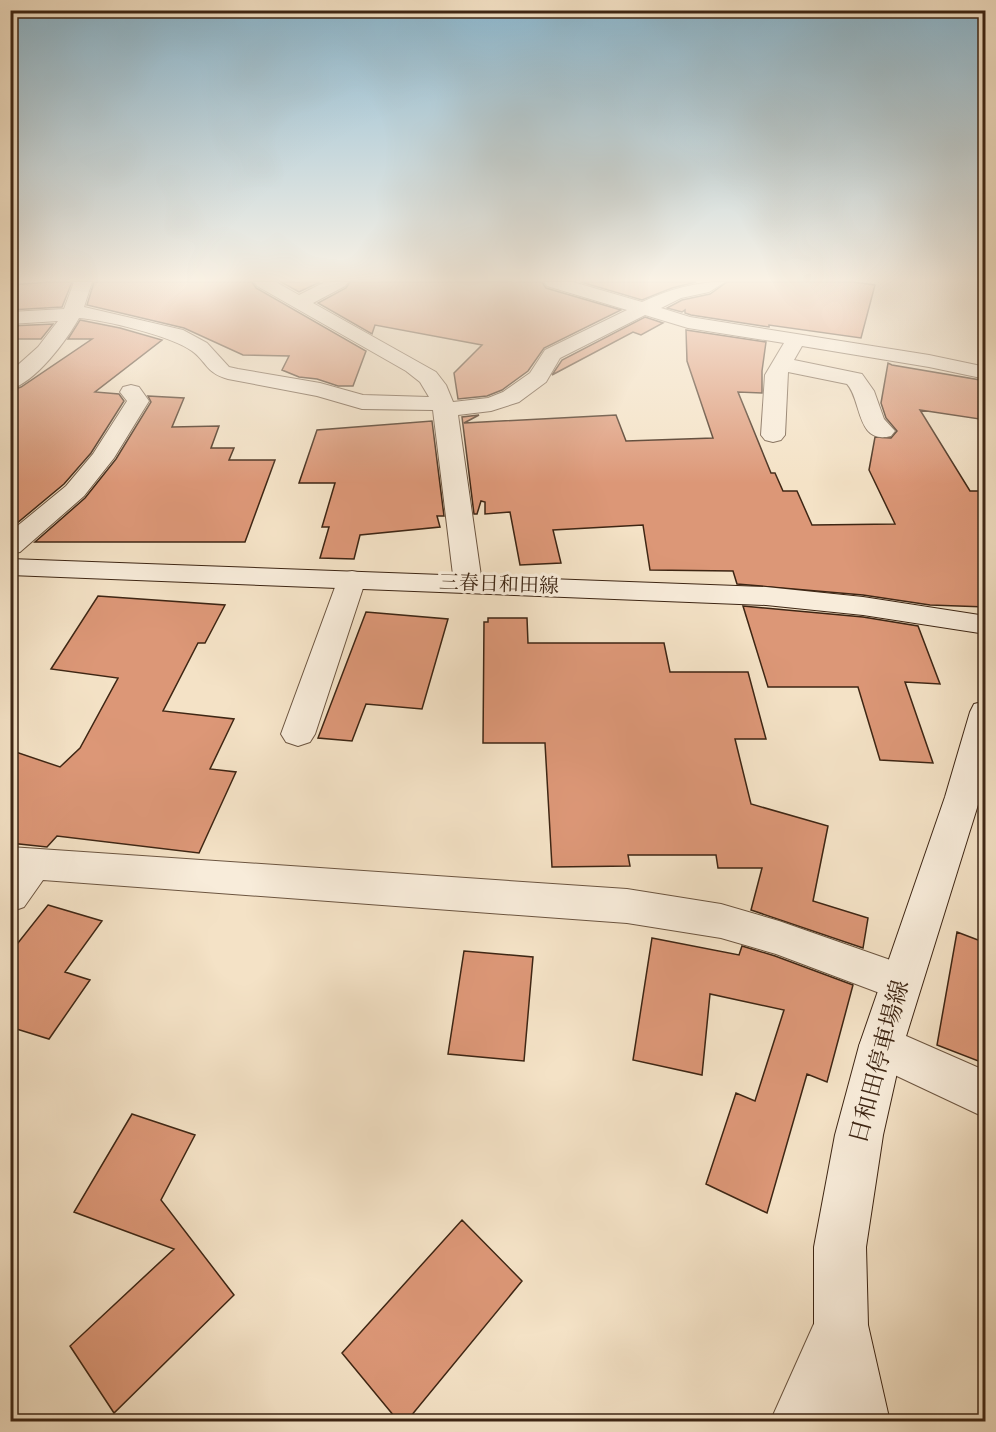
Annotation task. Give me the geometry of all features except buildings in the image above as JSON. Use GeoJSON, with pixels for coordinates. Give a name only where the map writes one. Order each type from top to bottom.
{"type":"FeatureCollection","features":[{"type":"Feature","properties":{"kind":"street"},"geometry":{"type":"LineString","coordinates":[[10,383],[34,364],[45,349]]}},
{"type":"Feature","properties":{"kind":"street"},"geometry":{"type":"LineString","coordinates":[[203,349],[222,371],[235,375],[320,390],[362,402],[443,407],[491,404],[511,397],[538,376],[552,354],[562,349]]}},
{"type":"Feature","properties":{"kind":"street"},"geometry":{"type":"LineString","coordinates":[[380,349],[428,376],[435,385],[443,407],[468,583]]}},
{"type":"Feature","properties":{"kind":"street"},"geometry":{"type":"LineString","coordinates":[[773,435],[776,375],[790,349]]}},
{"type":"Feature","properties":{"kind":"street"},"geometry":{"type":"LineString","coordinates":[[855,349],[986,373]]}},
{"type":"Feature","properties":{"kind":"street"},"geometry":{"type":"LineString","coordinates":[[782,364],[854,379],[863,392],[866,409],[875,426],[883,430]]}},
{"type":"Feature","properties":{"kind":"street"},"geometry":{"type":"LineString","coordinates":[[10,546],[75,492],[102,458],[138,401],[131,392]]}},
{"type":"Feature","properties":{"kind":"street","name":"三春日和田線"},"geometry":{"type":"LineString","coordinates":[[10,567],[766,596],[884,608],[986,625]]}},
{"type":"Feature","properties":{"kind":"street"},"geometry":{"type":"LineString","coordinates":[[298,734],[352,579]]}},
{"type":"Feature","properties":{"kind":"street","name":"日和田停車場線"},"geometry":{"type":"LineString","coordinates":[[861,1422],[841,1325],[840,1247],[859,1135],[881,1046],[963,797],[986,712]]}},
{"type":"Feature","properties":{"kind":"street"},"geometry":{"type":"LineString","coordinates":[[10,896],[22,863],[627,906],[730,924],[836,957],[901,982]]}},
{"type":"Feature","properties":{"kind":"street"},"geometry":{"type":"LineString","coordinates":[[881,1046],[957,1080],[986,1096]]}},
{"type":"Feature","properties":{"kind":"street"},"geometry":{"type":"LineString","coordinates":[[799,1422],[841,1325]]}}]}
